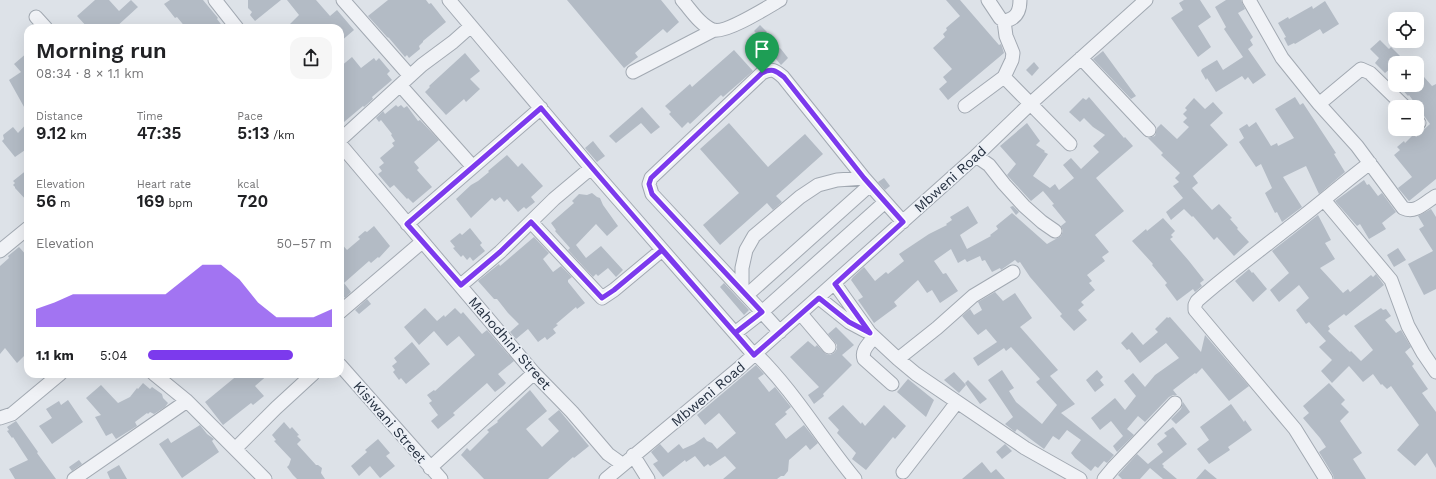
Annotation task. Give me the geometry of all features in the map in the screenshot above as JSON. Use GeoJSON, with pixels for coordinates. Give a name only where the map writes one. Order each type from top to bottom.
{"type":"FeatureCollection","features":[{"type":"Feature","properties":{"kind":"street"},"geometry":{"type":"LineString","coordinates":[[215,0],[234,24]]}},
{"type":"Feature","properties":{"kind":"street"},"geometry":{"type":"LineString","coordinates":[[343,0],[473,167]]}},
{"type":"Feature","properties":{"kind":"street"},"geometry":{"type":"LineString","coordinates":[[449,0],[662,250],[735,333],[768,366],[810,417],[855,479]]}},
{"type":"Feature","properties":{"kind":"street"},"geometry":{"type":"LineString","coordinates":[[682,0],[702,23],[714,30]]}},
{"type":"Feature","properties":{"kind":"street"},"geometry":{"type":"LineString","coordinates":[[633,72],[714,30],[722,29],[738,23],[780,0]]}},
{"type":"Feature","properties":{"kind":"street"},"geometry":{"type":"LineString","coordinates":[[965,106],[1004,77],[1012,60],[1013,53],[1006,36],[1004,21],[1000,18],[988,0]]}},
{"type":"Feature","properties":{"kind":"street"},"geometry":{"type":"LineString","coordinates":[[1004,21],[1011,20],[1016,16],[1020,9],[1020,0]]}},
{"type":"Feature","properties":{"kind":"street","name":"Mbweni Road"},"geometry":{"type":"LineString","coordinates":[[606,479],[622,464],[755,354],[835,284],[976,156],[1030,104],[1146,0]]}},
{"type":"Feature","properties":{"kind":"street"},"geometry":{"type":"LineString","coordinates":[[1249,0],[1282,58],[1319,104],[1357,146],[1402,208],[1407,210],[1416,210],[1436,196]]}},
{"type":"Feature","properties":{"kind":"street"},"geometry":{"type":"LineString","coordinates":[[36,17],[42,24]]}},
{"type":"Feature","properties":{"kind":"street"},"geometry":{"type":"LineString","coordinates":[[344,136],[422,65],[453,42],[471,26]]}},
{"type":"Feature","properties":{"kind":"street"},"geometry":{"type":"LineString","coordinates":[[1081,58],[1148,130]]}},
{"type":"Feature","properties":{"kind":"street"},"geometry":{"type":"LineString","coordinates":[[780,332],[652,194],[649,184],[651,178],[762,73],[770,69],[776,70],[784,77],[867,182],[903,222]]}},
{"type":"Feature","properties":{"kind":"street"},"geometry":{"type":"LineString","coordinates":[[1319,104],[1361,69],[1370,73],[1398,100]]}},
{"type":"Feature","properties":{"kind":"street"},"geometry":{"type":"LineString","coordinates":[[1004,77],[1070,144]]}},
{"type":"Feature","properties":{"kind":"street"},"geometry":{"type":"LineString","coordinates":[[407,224],[541,108]]}},
{"type":"Feature","properties":{"kind":"street","name":"Mahodhini Street"},"geometry":{"type":"LineString","coordinates":[[344,149],[534,373],[572,412],[608,454],[622,464]]}},
{"type":"Feature","properties":{"kind":"street"},"geometry":{"type":"LineString","coordinates":[[976,156],[989,165],[1004,184],[1033,214],[1055,231]]}},
{"type":"Feature","properties":{"kind":"street"},"geometry":{"type":"LineString","coordinates":[[1326,479],[1295,429],[1195,310],[1195,305],[1197,301],[1220,280],[1370,163]]}},
{"type":"Feature","properties":{"kind":"street"},"geometry":{"type":"LineString","coordinates":[[461,285],[500,252],[554,199],[591,168]]}},
{"type":"Feature","properties":{"kind":"street"},"geometry":{"type":"LineString","coordinates":[[744,293],[742,268],[746,250],[754,236],[800,197],[818,184],[837,180],[867,182]]}},
{"type":"Feature","properties":{"kind":"street"},"geometry":{"type":"LineString","coordinates":[[744,293],[867,182]]}},
{"type":"Feature","properties":{"kind":"street"},"geometry":{"type":"LineString","coordinates":[[1324,200],[1391,280],[1408,326],[1423,353],[1436,372]]}},
{"type":"Feature","properties":{"kind":"street"},"geometry":{"type":"LineString","coordinates":[[735,333],[762,312],[886,202]]}},
{"type":"Feature","properties":{"kind":"street"},"geometry":{"type":"LineString","coordinates":[[531,222],[602,298],[614,290],[662,250]]}},
{"type":"Feature","properties":{"kind":"street"},"geometry":{"type":"LineString","coordinates":[[0,251],[24,232]]}},
{"type":"Feature","properties":{"kind":"street"},"geometry":{"type":"LineString","coordinates":[[344,309],[422,242]]}},
{"type":"Feature","properties":{"kind":"street"},"geometry":{"type":"LineString","coordinates":[[898,359],[937,328],[973,296],[1013,272]]}},
{"type":"Feature","properties":{"kind":"street"},"geometry":{"type":"LineString","coordinates":[[835,284],[872,335],[916,374],[1025,448],[1080,479]]}},
{"type":"Feature","properties":{"kind":"street"},"geometry":{"type":"LineString","coordinates":[[819,298],[849,322],[872,335]]}},
{"type":"Feature","properties":{"kind":"street"},"geometry":{"type":"LineString","coordinates":[[801,314],[830,347]]}},
{"type":"Feature","properties":{"kind":"street"},"geometry":{"type":"LineString","coordinates":[[872,335],[865,348],[863,356],[864,359],[892,384]]}},
{"type":"Feature","properties":{"kind":"street","name":"Kisiwani Street"},"geometry":{"type":"LineString","coordinates":[[344,370],[441,479]]}},
{"type":"Feature","properties":{"kind":"street"},"geometry":{"type":"LineString","coordinates":[[430,468],[534,373]]}},
{"type":"Feature","properties":{"kind":"street"},"geometry":{"type":"LineString","coordinates":[[0,418],[12,414],[55,378]]}},
{"type":"Feature","properties":{"kind":"street"},"geometry":{"type":"LineString","coordinates":[[159,378],[187,401],[265,479]]}},
{"type":"Feature","properties":{"kind":"street"},"geometry":{"type":"LineString","coordinates":[[235,449],[309,378]]}},
{"type":"Feature","properties":{"kind":"street"},"geometry":{"type":"LineString","coordinates":[[74,479],[187,401]]}},
{"type":"Feature","properties":{"kind":"street"},"geometry":{"type":"LineString","coordinates":[[903,472],[956,402]]}},
{"type":"Feature","properties":{"kind":"street"},"geometry":{"type":"LineString","coordinates":[[1104,479],[1176,403]]}},
{"type":"Feature","properties":{"kind":"street"},"geometry":{"type":"LineString","coordinates":[[633,455],[648,479]]}},
{"type":"Feature","properties":{"kind":"building"},"geometry":{"type":"Polygon","coordinates":[[[95,0],[109,0],[119,11],[131,0],[138,7],[119,24],[84,24],[77,16],[95,0]]]}},
{"type":"Feature","properties":{"kind":"building"},"geometry":{"type":"Polygon","coordinates":[[[170,0],[203,0],[218,18],[217,19],[221,24],[183,24],[177,17],[175,18],[164,4],[170,0]]]}},
{"type":"Feature","properties":{"kind":"building"},"geometry":{"type":"Polygon","coordinates":[[[248,0],[281,0],[255,21],[250,15],[252,12],[248,8],[248,0]]]}},
{"type":"Feature","properties":{"kind":"building"},"geometry":{"type":"Polygon","coordinates":[[[287,0],[316,0],[330,16],[337,10],[354,30],[344,39],[344,24],[290,24],[299,15],[287,0]]]}},
{"type":"Feature","properties":{"kind":"building"},"geometry":{"type":"Polygon","coordinates":[[[388,0],[426,0],[429,4],[431,3],[446,22],[423,41],[419,46],[420,49],[409,58],[407,55],[405,57],[368,16],[388,0]]]}},
{"type":"Feature","properties":{"kind":"building"},"geometry":{"type":"Polygon","coordinates":[[[567,0],[661,0],[679,22],[667,33],[663,29],[635,53],[638,57],[624,68],[567,0]]]}},
{"type":"Feature","properties":{"kind":"building"},"geometry":{"type":"Polygon","coordinates":[[[946,0],[960,0],[999,45],[1001,44],[1004,53],[948,100],[939,89],[947,82],[943,77],[952,69],[933,48],[945,37],[943,34],[947,30],[946,28],[960,16],[946,0]]]}},
{"type":"Feature","properties":{"kind":"building"},"geometry":{"type":"Polygon","coordinates":[[[1184,0],[1200,0],[1211,17],[1198,26],[1211,47],[1198,57],[1171,18],[1183,10],[1179,3],[1184,0]]]}},
{"type":"Feature","properties":{"kind":"building"},"geometry":{"type":"Polygon","coordinates":[[[1226,0],[1241,0],[1245,9],[1238,13],[1253,37],[1250,40],[1253,45],[1248,49],[1266,75],[1253,84],[1248,77],[1245,80],[1242,76],[1216,92],[1207,78],[1206,80],[1201,71],[1202,69],[1217,60],[1223,70],[1243,57],[1224,29],[1226,27],[1215,7],[1226,0]]]}},
{"type":"Feature","properties":{"kind":"building"},"geometry":{"type":"Polygon","coordinates":[[[1325,1],[1339,24],[1323,34],[1320,29],[1295,44],[1294,43],[1288,46],[1284,38],[1286,37],[1278,23],[1288,17],[1289,19],[1312,6],[1313,9],[1325,1]]]}},
{"type":"Feature","properties":{"kind":"building"},"geometry":{"type":"Polygon","coordinates":[[[760,25],[767,32],[761,38],[754,31],[760,25]]]}},
{"type":"Feature","properties":{"kind":"building"},"geometry":{"type":"Polygon","coordinates":[[[1380,40],[1389,49],[1392,48],[1400,56],[1388,56],[1388,70],[1385,73],[1375,63],[1379,58],[1370,49],[1380,40]]]}},
{"type":"Feature","properties":{"kind":"building"},"geometry":{"type":"Polygon","coordinates":[[[771,41],[781,49],[788,58],[781,65],[771,53],[769,55],[763,48],[771,41]]]}},
{"type":"Feature","properties":{"kind":"building"},"geometry":{"type":"Polygon","coordinates":[[[734,50],[753,71],[723,97],[721,95],[690,124],[688,122],[682,128],[669,114],[671,112],[665,106],[690,84],[692,87],[734,50]]]}},
{"type":"Feature","properties":{"kind":"building"},"geometry":{"type":"Polygon","coordinates":[[[1103,51],[1136,96],[1131,99],[1093,59],[1103,51]]]}},
{"type":"Feature","properties":{"kind":"building"},"geometry":{"type":"Polygon","coordinates":[[[465,53],[480,71],[470,79],[480,89],[466,102],[464,99],[446,115],[425,92],[430,87],[429,86],[465,53]]]}},
{"type":"Feature","properties":{"kind":"building"},"geometry":{"type":"Polygon","coordinates":[[[24,55],[24,107],[9,80],[21,72],[14,64],[24,55]]]}},
{"type":"Feature","properties":{"kind":"building"},"geometry":{"type":"Polygon","coordinates":[[[352,57],[361,68],[374,58],[376,61],[379,58],[390,71],[387,74],[392,80],[372,97],[373,99],[364,107],[363,106],[344,122],[344,64],[352,57]]]}},
{"type":"Feature","properties":{"kind":"building"},"geometry":{"type":"Polygon","coordinates":[[[1034,62],[1039,68],[1032,76],[1026,70],[1034,62]]]}},
{"type":"Feature","properties":{"kind":"building"},"geometry":{"type":"Polygon","coordinates":[[[1424,77],[1432,86],[1436,84],[1436,179],[1409,201],[1398,188],[1412,177],[1394,155],[1400,150],[1397,147],[1404,141],[1405,143],[1412,136],[1424,136],[1424,130],[1430,124],[1424,116],[1424,100],[1413,100],[1409,95],[1408,96],[1404,92],[1424,92],[1424,77]]]}},
{"type":"Feature","properties":{"kind":"building"},"geometry":{"type":"Polygon","coordinates":[[[1089,97],[1124,138],[1125,137],[1133,146],[1096,178],[1124,211],[1095,235],[1109,252],[1102,257],[1105,261],[1087,275],[1092,281],[1089,283],[1095,290],[1081,302],[1084,305],[1078,310],[1087,320],[1074,331],[1060,316],[1062,314],[1030,277],[1020,262],[1018,263],[1015,260],[1001,270],[1000,268],[992,272],[985,260],[982,261],[980,256],[967,262],[965,259],[958,263],[951,249],[934,261],[943,274],[946,273],[958,291],[940,303],[932,290],[927,293],[918,280],[894,302],[897,306],[874,323],[858,300],[863,297],[851,280],[853,277],[864,267],[875,281],[886,272],[888,274],[904,261],[899,254],[929,234],[947,225],[946,224],[952,220],[950,217],[968,206],[978,223],[960,235],[967,249],[991,236],[990,235],[998,229],[996,226],[1012,213],[1047,244],[1061,236],[1063,231],[1061,226],[1066,222],[1052,205],[1054,204],[1043,191],[1031,201],[1030,200],[1007,175],[1016,164],[1000,146],[1027,123],[1040,141],[1036,145],[1048,154],[1033,176],[1050,188],[1055,184],[1059,190],[1074,178],[1063,165],[1071,158],[1081,169],[1099,152],[1093,146],[1105,135],[1093,127],[1084,118],[1080,122],[1069,112],[1083,98],[1086,100],[1089,97]]]}},
{"type":"Feature","properties":{"kind":"building"},"geometry":{"type":"Polygon","coordinates":[[[1295,97],[1300,105],[1303,103],[1336,153],[1334,154],[1345,172],[1319,194],[1306,166],[1283,177],[1302,207],[1282,222],[1277,212],[1275,213],[1265,193],[1272,188],[1261,164],[1256,167],[1239,142],[1244,138],[1239,129],[1247,124],[1249,127],[1256,122],[1271,146],[1277,143],[1278,146],[1294,138],[1275,109],[1295,97]]]}},
{"type":"Feature","properties":{"kind":"building"},"geometry":{"type":"Polygon","coordinates":[[[1194,98],[1205,109],[1213,102],[1223,113],[1210,125],[1228,145],[1193,176],[1198,183],[1192,188],[1212,210],[1219,204],[1232,218],[1230,219],[1238,228],[1237,229],[1249,242],[1234,256],[1217,237],[1214,240],[1193,216],[1192,217],[1184,209],[1171,220],[1166,212],[1183,198],[1173,186],[1179,182],[1175,178],[1180,173],[1161,155],[1163,153],[1148,138],[1155,136],[1157,128],[1161,124],[1177,139],[1189,127],[1183,122],[1187,118],[1183,114],[1187,110],[1185,108],[1194,98]]]}},
{"type":"Feature","properties":{"kind":"building"},"geometry":{"type":"Polygon","coordinates":[[[396,105],[398,107],[401,105],[404,108],[407,106],[418,121],[420,120],[439,140],[414,162],[419,168],[417,170],[432,187],[413,203],[408,198],[407,199],[394,185],[390,188],[378,174],[382,171],[379,167],[384,163],[380,158],[394,146],[392,143],[395,141],[391,135],[392,134],[381,120],[379,122],[376,118],[383,111],[385,114],[396,105]]]}},
{"type":"Feature","properties":{"kind":"building"},"geometry":{"type":"Polygon","coordinates":[[[642,107],[660,127],[651,134],[641,123],[616,143],[609,136],[642,107]]]}},
{"type":"Feature","properties":{"kind":"building"},"geometry":{"type":"Polygon","coordinates":[[[729,123],[768,167],[805,134],[823,154],[776,196],[782,202],[773,210],[767,203],[720,245],[703,225],[739,193],[700,149],[729,123]]]}},
{"type":"Feature","properties":{"kind":"building"},"geometry":{"type":"Polygon","coordinates":[[[24,126],[24,151],[15,157],[2,141],[4,139],[3,135],[13,127],[18,133],[24,126]]]}},
{"type":"Feature","properties":{"kind":"building"},"geometry":{"type":"Polygon","coordinates":[[[593,141],[605,156],[597,162],[585,148],[593,141]]]}},
{"type":"Feature","properties":{"kind":"building"},"geometry":{"type":"Polygon","coordinates":[[[507,155],[518,167],[522,163],[543,186],[531,197],[535,202],[526,209],[524,207],[518,212],[507,199],[504,202],[500,197],[495,201],[492,198],[471,218],[456,199],[507,155]]]}},
{"type":"Feature","properties":{"kind":"building"},"geometry":{"type":"Polygon","coordinates":[[[24,172],[24,198],[13,185],[15,183],[13,181],[24,172]]]}},
{"type":"Feature","properties":{"kind":"building"},"geometry":{"type":"Polygon","coordinates":[[[884,178],[890,186],[885,190],[878,182],[884,178]]]}},
{"type":"Feature","properties":{"kind":"building"},"geometry":{"type":"Polygon","coordinates":[[[1364,180],[1378,196],[1382,193],[1396,212],[1382,223],[1386,229],[1369,239],[1360,224],[1357,226],[1335,201],[1364,180]]]}},
{"type":"Feature","properties":{"kind":"building"},"geometry":{"type":"Polygon","coordinates":[[[592,193],[600,198],[603,205],[618,226],[607,236],[596,224],[576,245],[586,258],[601,246],[623,270],[616,277],[608,268],[598,276],[596,274],[593,277],[568,250],[570,248],[555,231],[556,230],[551,223],[574,203],[572,201],[579,194],[587,195],[592,193]]]}},
{"type":"Feature","properties":{"kind":"building"},"geometry":{"type":"Polygon","coordinates":[[[1013,206],[1019,212],[1016,215],[1010,207],[1013,206]]]}},
{"type":"Feature","properties":{"kind":"building"},"geometry":{"type":"Polygon","coordinates":[[[1431,209],[1436,217],[1436,289],[1424,295],[1408,264],[1433,251],[1419,229],[1424,226],[1418,216],[1431,209]]]}},
{"type":"Feature","properties":{"kind":"building"},"geometry":{"type":"Polygon","coordinates":[[[1318,215],[1331,240],[1325,243],[1335,259],[1320,268],[1343,293],[1348,289],[1350,292],[1371,275],[1373,277],[1376,274],[1384,285],[1346,316],[1344,314],[1328,326],[1330,329],[1328,331],[1361,361],[1373,350],[1354,326],[1381,308],[1383,310],[1386,309],[1391,316],[1385,320],[1396,333],[1401,330],[1411,347],[1405,352],[1414,364],[1412,366],[1428,389],[1422,393],[1436,412],[1436,468],[1427,453],[1415,466],[1397,450],[1419,425],[1391,386],[1387,389],[1382,384],[1381,385],[1373,374],[1363,382],[1349,366],[1332,383],[1321,371],[1332,360],[1319,347],[1326,341],[1309,322],[1306,324],[1296,310],[1309,298],[1299,285],[1279,302],[1270,290],[1289,273],[1272,251],[1318,215]]]}},
{"type":"Feature","properties":{"kind":"building"},"geometry":{"type":"Polygon","coordinates":[[[1163,218],[1175,231],[1171,235],[1173,237],[1170,239],[1204,280],[1200,283],[1202,286],[1195,292],[1193,289],[1177,301],[1165,285],[1167,283],[1152,265],[1153,264],[1132,241],[1146,229],[1147,231],[1163,218]]]}},
{"type":"Feature","properties":{"kind":"building"},"geometry":{"type":"Polygon","coordinates":[[[374,226],[390,246],[379,258],[378,257],[371,263],[369,261],[344,283],[344,247],[347,250],[360,239],[358,237],[365,231],[367,232],[374,226]]]}},
{"type":"Feature","properties":{"kind":"building"},"geometry":{"type":"Polygon","coordinates":[[[470,228],[482,243],[480,245],[485,251],[473,261],[470,257],[467,260],[463,255],[461,257],[453,248],[455,247],[450,241],[460,233],[462,235],[470,228]]]}},
{"type":"Feature","properties":{"kind":"building"},"geometry":{"type":"Polygon","coordinates":[[[534,237],[549,253],[543,259],[553,272],[561,266],[572,277],[568,280],[568,282],[585,303],[577,309],[576,307],[556,324],[558,325],[553,329],[556,333],[547,340],[545,337],[538,342],[528,329],[516,339],[510,332],[519,324],[497,299],[494,299],[478,281],[499,264],[500,266],[534,237]]]}},
{"type":"Feature","properties":{"kind":"building"},"geometry":{"type":"Polygon","coordinates":[[[19,247],[24,253],[24,356],[17,363],[5,348],[0,354],[0,266],[9,258],[8,256],[19,247]]]}},
{"type":"Feature","properties":{"kind":"building"},"geometry":{"type":"Polygon","coordinates":[[[1398,248],[1406,260],[1394,267],[1387,255],[1398,248]]]}},
{"type":"Feature","properties":{"kind":"building"},"geometry":{"type":"Polygon","coordinates":[[[1249,269],[1267,289],[1253,302],[1235,281],[1249,269]]]}},
{"type":"Feature","properties":{"kind":"building"},"geometry":{"type":"Polygon","coordinates":[[[344,283],[351,292],[345,298],[344,297],[344,283]]]}},
{"type":"Feature","properties":{"kind":"building"},"geometry":{"type":"Polygon","coordinates":[[[724,283],[749,310],[744,315],[720,287],[724,283]]]}},
{"type":"Feature","properties":{"kind":"building"},"geometry":{"type":"Polygon","coordinates":[[[995,292],[1003,301],[1015,293],[1032,318],[1020,327],[1058,370],[1050,376],[1075,404],[1061,413],[1114,455],[1107,463],[1104,461],[1098,468],[1095,466],[1091,471],[1075,458],[1071,453],[1081,440],[1067,430],[1059,440],[1053,436],[1044,449],[1017,429],[1015,432],[1005,424],[1013,417],[988,380],[1002,370],[1014,388],[1009,391],[1016,402],[1042,424],[1057,405],[1036,382],[1040,379],[1011,347],[1006,351],[1004,348],[978,366],[973,358],[997,342],[986,329],[978,335],[962,316],[970,309],[974,315],[982,310],[978,302],[995,292]]]}},
{"type":"Feature","properties":{"kind":"building"},"geometry":{"type":"Polygon","coordinates":[[[367,299],[371,304],[359,314],[355,310],[367,299]]]}},
{"type":"Feature","properties":{"kind":"building"},"geometry":{"type":"Polygon","coordinates":[[[425,308],[437,321],[444,315],[445,317],[455,308],[461,314],[463,312],[482,334],[487,330],[514,361],[498,374],[506,383],[503,386],[495,392],[487,383],[453,413],[455,415],[438,429],[431,421],[438,415],[429,403],[432,401],[427,395],[434,390],[435,391],[475,355],[459,336],[447,346],[434,331],[419,345],[404,327],[425,308]]]}},
{"type":"Feature","properties":{"kind":"building"},"geometry":{"type":"Polygon","coordinates":[[[1167,317],[1170,317],[1201,352],[1205,335],[1249,386],[1229,401],[1202,368],[1173,390],[1177,395],[1169,397],[1145,422],[1138,416],[1127,429],[1134,435],[1117,452],[1113,446],[1123,436],[1111,421],[1100,430],[1091,418],[1115,398],[1125,410],[1136,396],[1124,381],[1133,373],[1145,387],[1155,375],[1179,358],[1166,343],[1140,363],[1129,349],[1127,350],[1121,343],[1132,332],[1143,345],[1158,332],[1155,329],[1167,317]]]}},
{"type":"Feature","properties":{"kind":"building"},"geometry":{"type":"Polygon","coordinates":[[[836,327],[854,345],[842,355],[852,365],[823,394],[824,396],[814,404],[808,395],[819,387],[790,357],[808,341],[815,347],[817,345],[826,354],[830,355],[834,353],[837,349],[837,345],[828,334],[836,327]]]}},
{"type":"Feature","properties":{"kind":"building"},"geometry":{"type":"Polygon","coordinates":[[[412,342],[430,364],[406,384],[401,378],[399,380],[393,372],[395,370],[392,366],[397,362],[394,358],[412,342]]]}},
{"type":"Feature","properties":{"kind":"building"},"geometry":{"type":"Polygon","coordinates":[[[756,365],[764,374],[758,378],[769,392],[775,387],[791,407],[785,412],[787,414],[775,424],[786,439],[804,425],[818,443],[810,450],[806,445],[789,460],[788,471],[784,476],[777,479],[723,479],[736,468],[725,456],[710,466],[708,464],[704,467],[695,456],[686,462],[685,460],[663,477],[653,464],[658,461],[651,452],[660,444],[668,453],[679,444],[683,449],[704,437],[717,449],[736,433],[719,413],[705,425],[697,415],[756,365]]]}},
{"type":"Feature","properties":{"kind":"building"},"geometry":{"type":"Polygon","coordinates":[[[1097,370],[1103,377],[1100,380],[1104,385],[1095,392],[1086,380],[1097,370]]]}},
{"type":"Feature","properties":{"kind":"building"},"geometry":{"type":"Polygon","coordinates":[[[954,372],[966,385],[959,393],[944,380],[954,372]]]}},
{"type":"Feature","properties":{"kind":"building"},"geometry":{"type":"Polygon","coordinates":[[[234,378],[264,378],[255,386],[264,396],[253,405],[251,403],[223,425],[205,402],[234,378]]]}},
{"type":"Feature","properties":{"kind":"building"},"geometry":{"type":"Polygon","coordinates":[[[908,379],[934,400],[926,417],[897,392],[908,379]]]}},
{"type":"Feature","properties":{"kind":"building"},"geometry":{"type":"Polygon","coordinates":[[[968,380],[987,399],[980,404],[965,383],[968,380]]]}},
{"type":"Feature","properties":{"kind":"building"},"geometry":{"type":"Polygon","coordinates":[[[143,383],[150,389],[152,387],[162,394],[163,398],[168,403],[165,407],[154,414],[150,412],[148,414],[147,413],[135,422],[137,426],[116,439],[112,433],[106,436],[95,417],[101,415],[86,398],[101,385],[118,403],[130,397],[143,383]]]}},
{"type":"Feature","properties":{"kind":"building"},"geometry":{"type":"Polygon","coordinates":[[[1329,383],[1345,400],[1341,404],[1349,412],[1340,421],[1362,453],[1353,459],[1366,479],[1334,479],[1319,452],[1326,447],[1303,418],[1309,413],[1303,406],[1329,383]]]}},
{"type":"Feature","properties":{"kind":"building"},"geometry":{"type":"Polygon","coordinates":[[[530,390],[547,411],[526,429],[542,447],[559,431],[548,419],[559,410],[589,446],[574,458],[573,457],[548,479],[484,479],[461,455],[467,448],[470,451],[489,432],[487,430],[498,422],[497,421],[530,390]]]}},
{"type":"Feature","properties":{"kind":"building"},"geometry":{"type":"Polygon","coordinates":[[[68,400],[83,422],[52,444],[39,426],[52,418],[46,409],[59,401],[61,405],[68,400]]]}},
{"type":"Feature","properties":{"kind":"building"},"geometry":{"type":"Polygon","coordinates":[[[1183,402],[1190,412],[1176,424],[1171,419],[1181,409],[1183,402]]]}},
{"type":"Feature","properties":{"kind":"building"},"geometry":{"type":"Polygon","coordinates":[[[1231,404],[1252,430],[1228,447],[1230,450],[1209,464],[1197,449],[1209,440],[1200,427],[1231,404]]]}},
{"type":"Feature","properties":{"kind":"building"},"geometry":{"type":"Polygon","coordinates":[[[843,405],[861,424],[862,422],[865,426],[884,405],[906,426],[895,439],[893,437],[866,470],[852,459],[856,453],[837,433],[839,430],[828,418],[843,405]]]}},
{"type":"Feature","properties":{"kind":"building"},"geometry":{"type":"Polygon","coordinates":[[[16,421],[56,479],[15,479],[9,469],[28,460],[13,437],[12,438],[7,431],[9,430],[7,427],[16,421]]]}},
{"type":"Feature","properties":{"kind":"building"},"geometry":{"type":"Polygon","coordinates":[[[284,422],[290,429],[292,427],[299,435],[297,436],[301,440],[297,444],[316,465],[322,468],[321,473],[325,479],[297,479],[287,467],[291,459],[274,441],[276,440],[272,435],[284,422]]]}},
{"type":"Feature","properties":{"kind":"building"},"geometry":{"type":"Polygon","coordinates":[[[200,425],[207,434],[214,439],[212,441],[219,452],[182,478],[159,444],[168,438],[171,443],[200,425]]]}},
{"type":"Feature","properties":{"kind":"building"},"geometry":{"type":"Polygon","coordinates":[[[1173,427],[1187,444],[1162,464],[1164,466],[1163,467],[1177,479],[1163,479],[1150,468],[1140,479],[1122,479],[1118,475],[1137,454],[1148,464],[1163,452],[1157,444],[1167,436],[1164,433],[1173,427]]]}},
{"type":"Feature","properties":{"kind":"building"},"geometry":{"type":"Polygon","coordinates":[[[378,439],[390,453],[386,456],[395,466],[380,478],[370,466],[359,476],[351,466],[367,452],[365,450],[378,439]]]}},
{"type":"Feature","properties":{"kind":"building"},"geometry":{"type":"Polygon","coordinates":[[[1005,444],[1012,451],[1002,459],[996,452],[1005,444]]]}},
{"type":"Feature","properties":{"kind":"building"},"geometry":{"type":"Polygon","coordinates":[[[79,460],[82,464],[72,471],[69,467],[79,460]]]}},
{"type":"Feature","properties":{"kind":"building"},"geometry":{"type":"Polygon","coordinates":[[[982,462],[991,473],[996,469],[1005,479],[962,479],[982,462]]]}},
{"type":"Feature","properties":{"kind":"building"},"geometry":{"type":"Polygon","coordinates":[[[119,465],[127,479],[110,479],[107,472],[119,465]]]}},
{"type":"Feature","properties":{"kind":"building"},"geometry":{"type":"Polygon","coordinates":[[[1205,469],[1217,479],[1196,479],[1205,469]]]}},
{"type":"Feature","properties":{"kind":"route"},"geometry":{"type":"LineString","coordinates":[[762,73],[651,178],[649,184],[652,194],[762,312],[735,333],[662,250],[614,290],[602,298],[531,222],[500,252],[461,285],[407,224],[541,108],[591,168],[627,209],[735,333],[754,355],[819,298],[849,322],[870,333],[835,284],[903,222],[864,178],[784,77],[776,70],[770,69],[762,73]]}}]}
